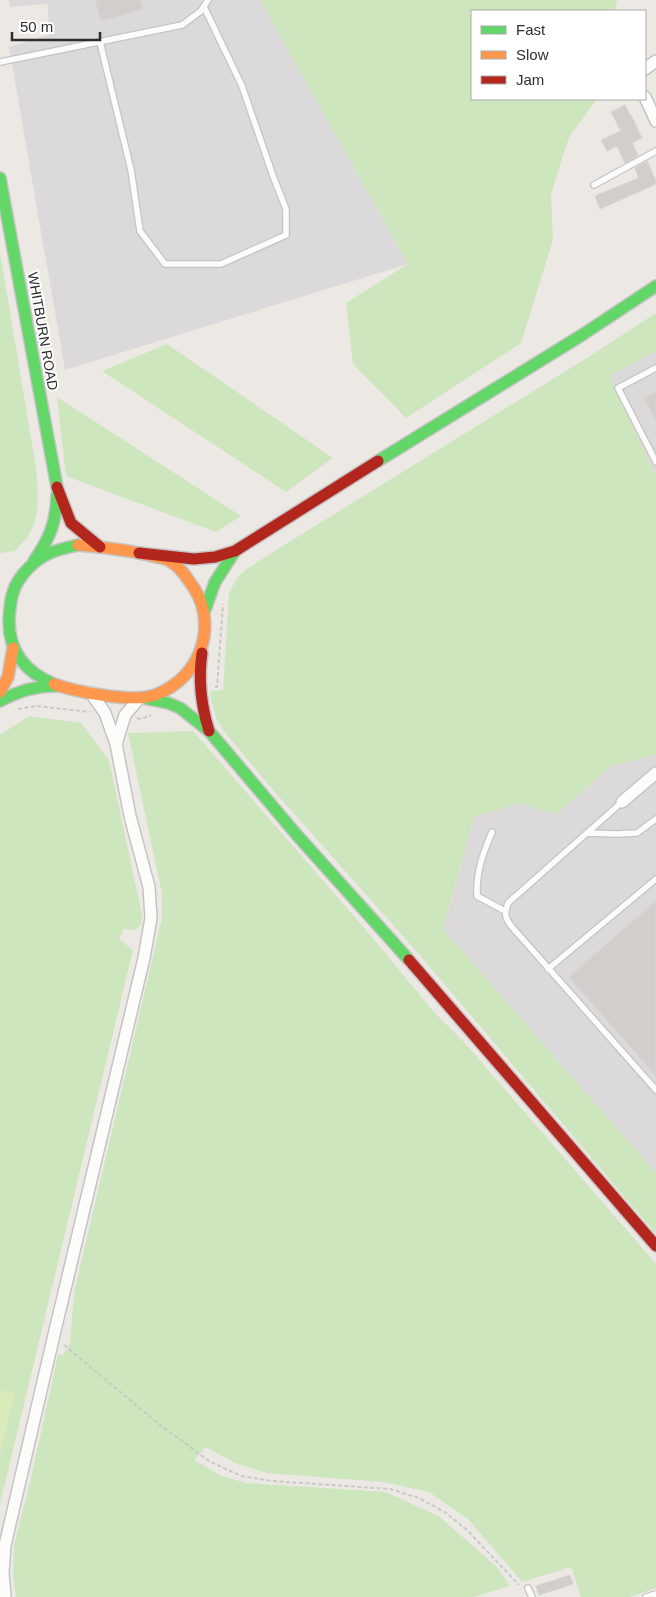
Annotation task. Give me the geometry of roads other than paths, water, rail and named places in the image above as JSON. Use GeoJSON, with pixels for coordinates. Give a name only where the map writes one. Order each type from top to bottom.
{"type":"FeatureCollection","features":[{"type":"Feature","properties":{"kind":"main road","name":"WHITBURN ROAD"},"geometry":{"type":"LineString","coordinates":[[0,178],[57,489],[70,523],[100,547]]}},
{"type":"Feature","properties":{"kind":"main road"},"geometry":{"type":"LineString","coordinates":[[6,580],[28,569],[54,550],[78,545],[194,558],[215,557],[235,551],[582,335],[656,286]]}},
{"type":"Feature","properties":{"kind":"main road","name":"WHITBURN ROAD"},"geometry":{"type":"LineString","coordinates":[[13,648],[8,612],[11,596],[17,581],[28,569],[54,528],[57,489]]}},
{"type":"Feature","properties":{"kind":"main road"},"geometry":{"type":"LineString","coordinates":[[205,610],[215,582],[235,551]]}},
{"type":"Feature","properties":{"kind":"main road"},"geometry":{"type":"LineString","coordinates":[[139,553],[168,560],[186,576],[200,596],[205,610],[206,629],[199,670],[200,691],[203,714],[209,731]]}},
{"type":"Feature","properties":{"kind":"main road"},"geometry":{"type":"LineString","coordinates":[[0,624],[10,636]]}},
{"type":"Feature","properties":{"kind":"main road"},"geometry":{"type":"LineString","coordinates":[[143,699],[164,691],[186,675],[205,642]]}},
{"type":"Feature","properties":{"kind":"main road"},"geometry":{"type":"LineString","coordinates":[[13,648],[20,660],[31,671],[63,687],[168,703],[180,708],[209,731],[296,834],[392,940],[656,1246]]}},
{"type":"Feature","properties":{"kind":"main road"},"geometry":{"type":"LineString","coordinates":[[0,692],[4,687],[11,664],[13,648]]}},
{"type":"Feature","properties":{"kind":"main road"},"geometry":{"type":"LineString","coordinates":[[0,701],[7,696],[47,685],[76,689]]}},
{"type":"Feature","properties":{"kind":"street"},"geometry":{"type":"LineString","coordinates":[[646,100],[656,121]]}},
{"type":"Feature","properties":{"kind":"street"},"geometry":{"type":"LineString","coordinates":[[5,1597],[1,1573],[5,1545],[144,958],[151,918],[149,886],[130,816],[116,744],[105,713],[91,692]]}},
{"type":"Feature","properties":{"kind":"street"},"geometry":{"type":"LineString","coordinates":[[116,744],[125,715],[143,699]]}},
{"type":"Feature","properties":{"kind":"street"},"geometry":{"type":"LineString","coordinates":[[622,802],[656,774]]}},
{"type":"Feature","properties":{"kind":"lane"},"geometry":{"type":"LineString","coordinates":[[0,62],[182,25],[201,11],[208,0]]}},
{"type":"Feature","properties":{"kind":"lane"},"geometry":{"type":"LineString","coordinates":[[100,42],[131,170],[140,231],[165,264],[221,264],[286,235],[286,209],[242,86],[204,7]]}},
{"type":"Feature","properties":{"kind":"lane"},"geometry":{"type":"LineString","coordinates":[[594,185],[656,151]]}},
{"type":"Feature","properties":{"kind":"lane"},"geometry":{"type":"LineString","coordinates":[[656,368],[618,388],[656,462]]}},
{"type":"Feature","properties":{"kind":"lane"},"geometry":{"type":"LineString","coordinates":[[622,802],[508,903],[504,911],[506,919],[512,927],[656,1090]]}},
{"type":"Feature","properties":{"kind":"lane"},"geometry":{"type":"LineString","coordinates":[[586,833],[637,833],[656,819]]}},
{"type":"Feature","properties":{"kind":"lane"},"geometry":{"type":"LineString","coordinates":[[492,832],[479,866],[476,883],[477,896],[504,911]]}},
{"type":"Feature","properties":{"kind":"lane"},"geometry":{"type":"LineString","coordinates":[[548,969],[656,879]]}},
{"type":"Feature","properties":{"kind":"lane"},"geometry":{"type":"LineString","coordinates":[[528,1588],[532,1597]]}},
{"type":"Feature","properties":{"kind":"lane"},"geometry":{"type":"LineString","coordinates":[[646,1597],[656,1594]]}}]}
